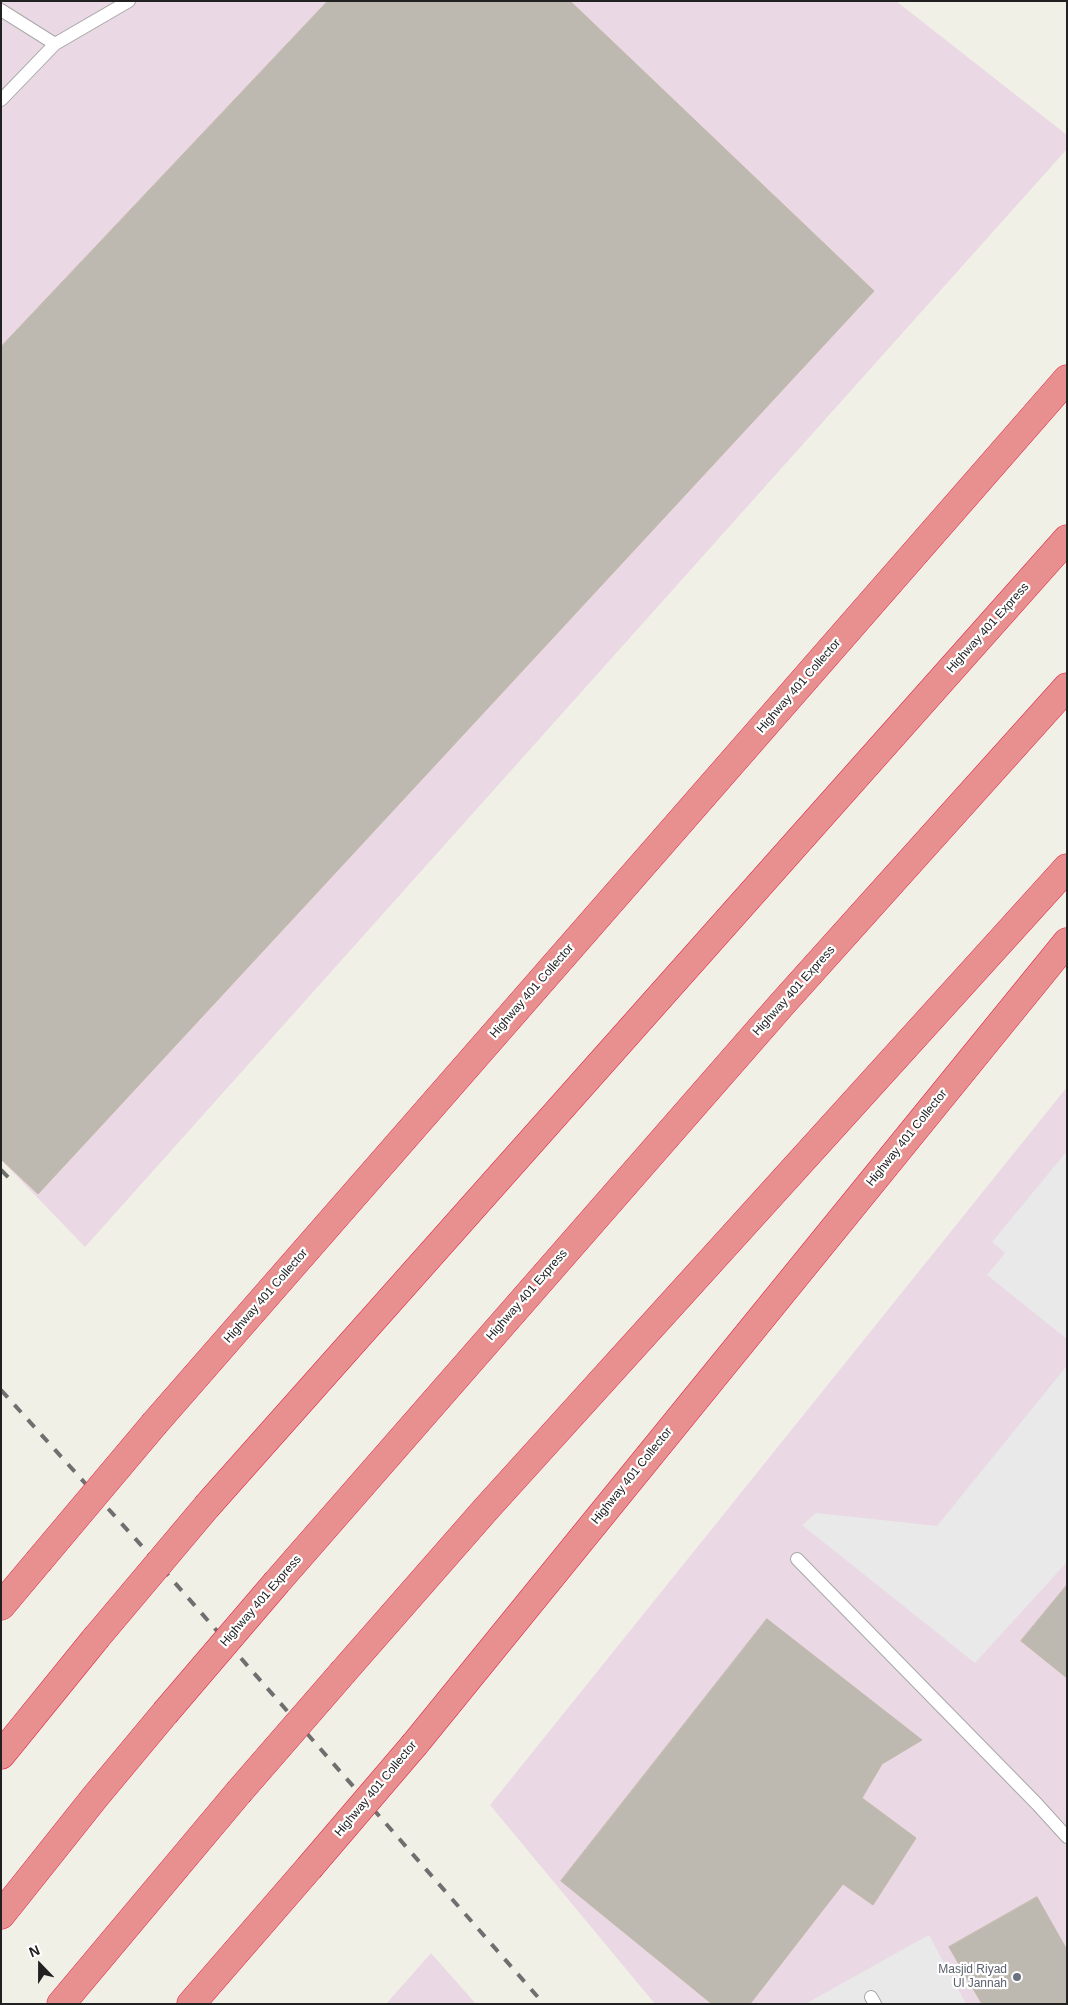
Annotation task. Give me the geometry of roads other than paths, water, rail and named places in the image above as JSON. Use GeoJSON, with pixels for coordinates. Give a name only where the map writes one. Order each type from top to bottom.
{"type":"FeatureCollection","features":[{"type":"Feature","properties":{"kind":"highway","name":"Highway 401 Collector"},"geometry":{"type":"LineString","coordinates":[[1,1606],[155,1423],[1067,379]]}},
{"type":"Feature","properties":{"kind":"highway","name":"Highway 401 Express"},"geometry":{"type":"LineString","coordinates":[[1,1755],[208,1505],[1067,539]]}},
{"type":"Feature","properties":{"kind":"highway","name":"Highway 401 Express"},"geometry":{"type":"LineString","coordinates":[[1,1915],[95,1797],[278,1582],[783,1003],[1067,687]]}},
{"type":"Feature","properties":{"kind":"highway"},"geometry":{"type":"LineString","coordinates":[[61,2004],[238,1793],[492,1502],[1067,868]]}},
{"type":"Feature","properties":{"kind":"highway","name":"Highway 401 Collector"},"geometry":{"type":"LineString","coordinates":[[190,2004],[414,1744],[1067,942]]}},
{"type":"Feature","properties":{"kind":"lane"},"geometry":{"type":"LineString","coordinates":[[1,100],[55,44],[129,1]]}},
{"type":"Feature","properties":{"kind":"lane"},"geometry":{"type":"LineString","coordinates":[[1,10],[55,44]]}},
{"type":"Feature","properties":{"kind":"lane"},"geometry":{"type":"LineString","coordinates":[[797,1559],[1067,1837]]}},
{"type":"Feature","properties":{"kind":"railway"},"geometry":{"type":"LineString","coordinates":[[1,1170],[9,1178]]}},
{"type":"Feature","properties":{"kind":"railway"},"geometry":{"type":"LineString","coordinates":[[1,1390],[168,1575],[544,2004]]}},
{"type":"Feature","properties":{"kind":"place","name":"Masjid Riyad Ul Jannah"},"geometry":{"type":"Point","coordinates":[1017,1977]}}]}
